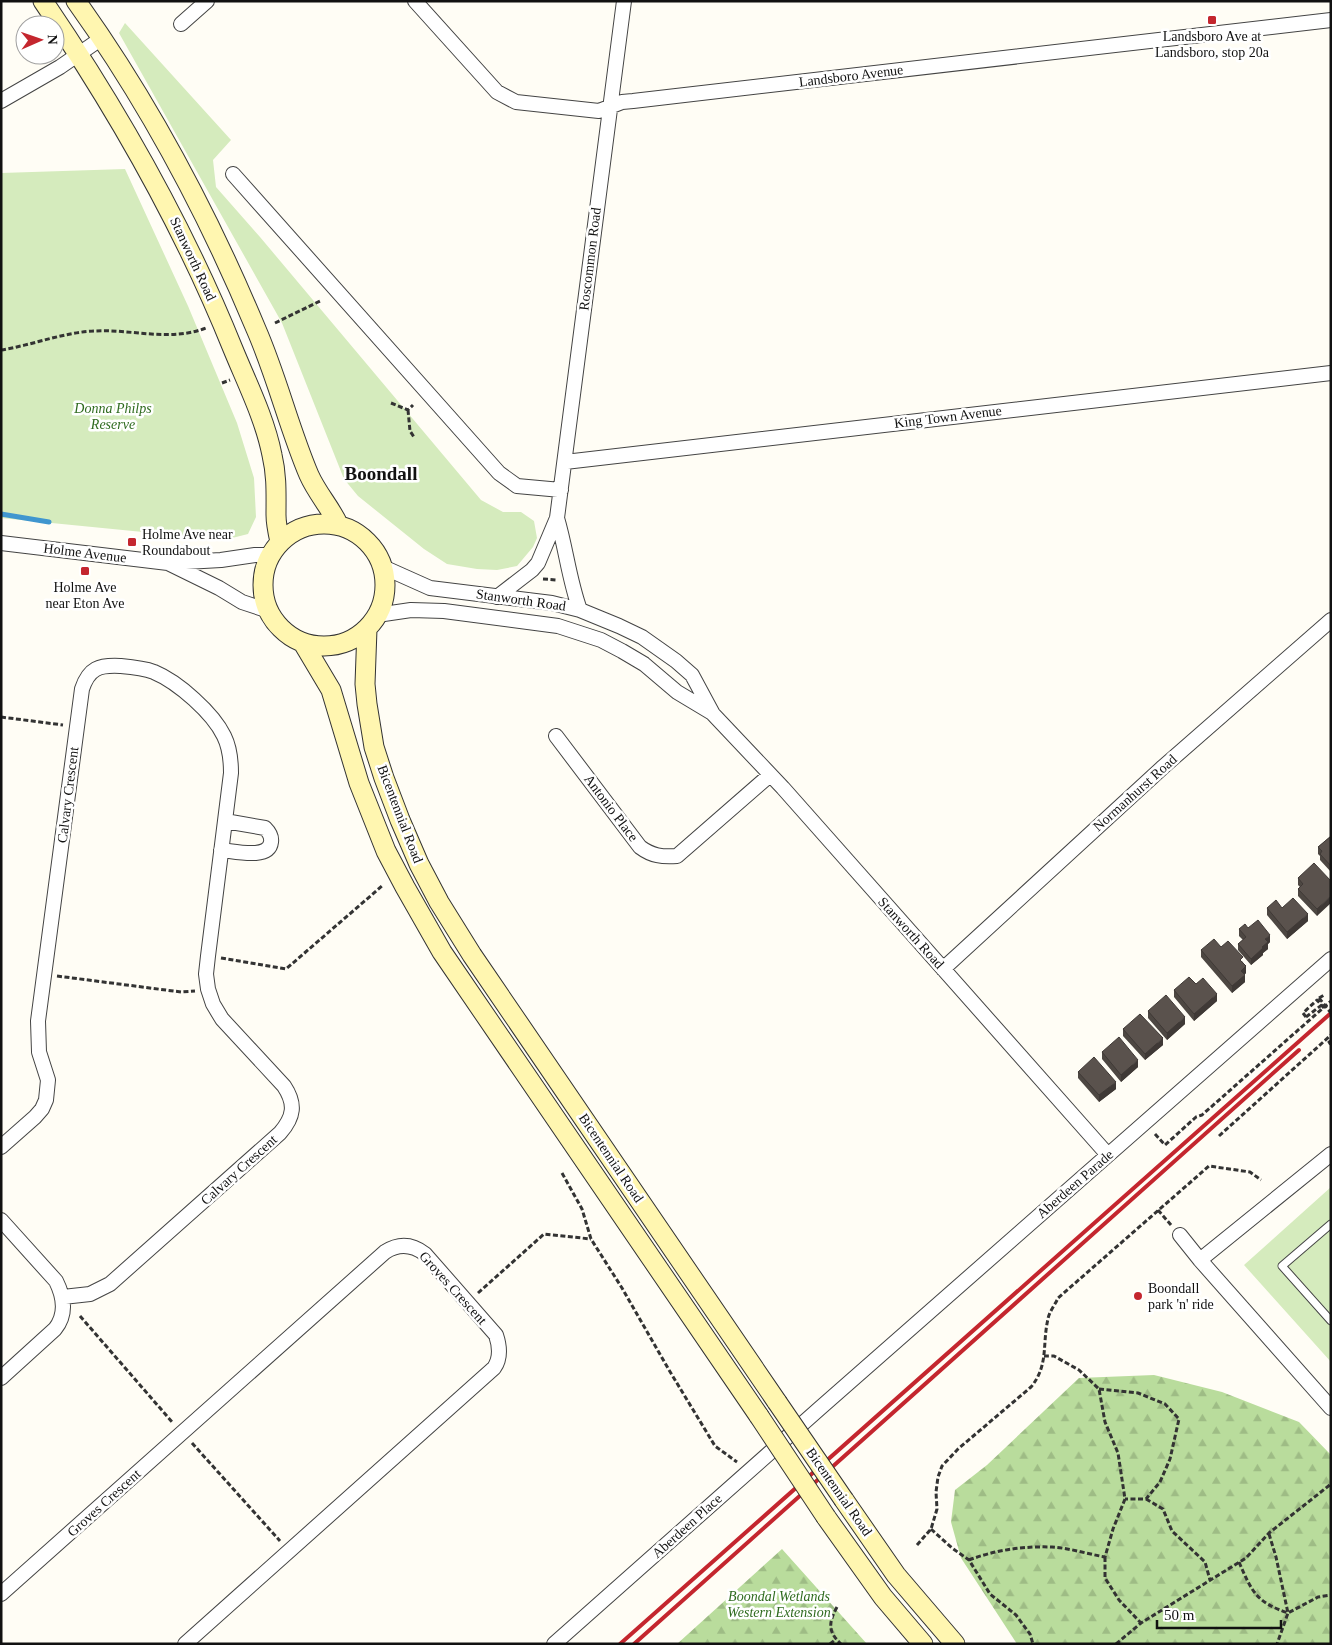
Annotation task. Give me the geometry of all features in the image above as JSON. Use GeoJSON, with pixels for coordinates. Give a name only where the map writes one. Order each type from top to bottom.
{"type":"FeatureCollection","features":[{"type":"Feature","properties":{"kind":"main road","name":"Stanworth Road"},"geometry":{"type":"LineString","coordinates":[[42,1],[79,54],[126,130],[194,260],[245,377],[272,454],[276,478],[275,548]]}},
{"type":"Feature","properties":{"kind":"main road","name":"Stanworth Road"},"geometry":{"type":"LineString","coordinates":[[76,1],[102,38],[154,122],[189,184],[257,330],[310,477],[338,524]]}},
{"type":"Feature","properties":{"kind":"main road"},"geometry":{"type":"LineString","coordinates":[[317,523],[338,524],[353,530],[366,539],[376,552],[383,567],[385,583],[384,600],[372,622],[353,639],[337,645],[320,646],[303,643],[289,635],[277,625],[269,611],[263,592],[264,573],[275,548],[297,529],[317,523]]}},
{"type":"Feature","properties":{"kind":"main road","name":"Bicentennial Road"},"geometry":{"type":"LineString","coordinates":[[372,622],[365,684],[374,747],[400,820],[419,864],[439,902],[472,956],[844,1500],[896,1574],[955,1644]]}},
{"type":"Feature","properties":{"kind":"main road","name":"Bicentennial Road"},"geometry":{"type":"LineString","coordinates":[[303,643],[331,690],[359,783],[386,851],[442,952],[486,1014],[826,1517],[883,1597],[923,1644]]}},
{"type":"Feature","properties":{"kind":"street"},"geometry":{"type":"LineString","coordinates":[[181,24],[207,1]]}},
{"type":"Feature","properties":{"kind":"street","name":"Landsboro Avenue"},"geometry":{"type":"LineString","coordinates":[[415,1],[497,92],[516,102],[600,111],[628,102],[1331,20]]}},
{"type":"Feature","properties":{"kind":"street","name":"Roscommon Road"},"geometry":{"type":"LineString","coordinates":[[497,596],[532,570],[538,563],[558,518],[624,1]]}},
{"type":"Feature","properties":{"kind":"street"},"geometry":{"type":"LineString","coordinates":[[1,101],[60,68],[102,38]]}},
{"type":"Feature","properties":{"kind":"street"},"geometry":{"type":"LineString","coordinates":[[233,174],[499,473],[517,486],[561,490]]}},
{"type":"Feature","properties":{"kind":"street","name":"King Town Avenue"},"geometry":{"type":"LineString","coordinates":[[565,462],[1331,373]]}},
{"type":"Feature","properties":{"kind":"street","name":"Roscommon Road"},"geometry":{"type":"LineString","coordinates":[[558,518],[580,610]]}},
{"type":"Feature","properties":{"kind":"street","name":"Holme Avenue"},"geometry":{"type":"LineString","coordinates":[[1,543],[168,564],[221,560],[255,554],[275,548]]}},
{"type":"Feature","properties":{"kind":"street","name":"Holme Avenue"},"geometry":{"type":"LineString","coordinates":[[168,564],[220,588],[242,602],[269,611]]}},
{"type":"Feature","properties":{"kind":"street","name":"Stanworth Road"},"geometry":{"type":"LineString","coordinates":[[383,567],[430,588],[552,603],[580,610],[642,637],[676,661],[692,675],[713,714],[770,775],[1108,1155]]}},
{"type":"Feature","properties":{"kind":"street","name":"Stanworth Road"},"geometry":{"type":"LineString","coordinates":[[372,622],[411,610],[444,611],[558,626],[600,640],[622,651],[644,664],[677,692],[713,714]]}},
{"type":"Feature","properties":{"kind":"street","name":"Normanhurst Road"},"geometry":{"type":"LineString","coordinates":[[943,969],[1163,767],[1331,620]]}},
{"type":"Feature","properties":{"kind":"street","name":"Calvary Crescent"},"geometry":{"type":"LineString","coordinates":[[1,1147],[42,1110],[46,1100],[48,1080],[39,1052],[37,1038],[38,1021],[76,726],[85,679],[90,672],[97,668],[112,666],[153,672],[168,679],[208,714],[218,725],[228,745],[231,758],[231,773],[206,974],[208,989],[213,1004],[222,1019],[284,1086],[290,1095],[292,1104],[288,1124],[280,1133],[110,1284],[90,1294],[63,1297]]}},
{"type":"Feature","properties":{"kind":"street","name":"Antonio Place"},"geometry":{"type":"LineString","coordinates":[[556,736],[640,847],[648,853],[657,856],[677,856],[770,775]]}},
{"type":"Feature","properties":{"kind":"street"},"geometry":{"type":"LineString","coordinates":[[221,850],[264,852],[268,850],[272,842],[270,832],[265,828],[225,822]]}},
{"type":"Feature","properties":{"kind":"street","name":"Aberdeen Parade"},"geometry":{"type":"LineString","coordinates":[[819,1409],[1331,959]]}},
{"type":"Feature","properties":{"kind":"street"},"geometry":{"type":"LineString","coordinates":[[1200,1260],[1331,1154]]}},
{"type":"Feature","properties":{"kind":"street"},"geometry":{"type":"LineString","coordinates":[[1,1220],[56,1281],[63,1297],[63,1313],[60,1323],[1,1378]]}},
{"type":"Feature","properties":{"kind":"street"},"geometry":{"type":"LineString","coordinates":[[1180,1235],[1331,1408]]}},
{"type":"Feature","properties":{"kind":"street","name":"Groves Crescent"},"geometry":{"type":"LineString","coordinates":[[1,1594],[385,1252],[399,1245],[418,1249],[425,1254],[496,1335],[498,1363],[185,1644]]}},
{"type":"Feature","properties":{"kind":"street","name":"Aberdeen Place"},"geometry":{"type":"LineString","coordinates":[[554,1644],[819,1409]]}},
{"type":"Feature","properties":{"kind":"lane"},"geometry":{"type":"LineString","coordinates":[[1331,1224],[1282,1266],[1331,1321]]}},
{"type":"Feature","properties":{"kind":"path"},"geometry":{"type":"LineString","coordinates":[[275,323],[320,301]]}},
{"type":"Feature","properties":{"kind":"path"},"geometry":{"type":"LineString","coordinates":[[1,350],[23,347],[78,332],[113,331],[168,336],[185,334],[206,328]]}},
{"type":"Feature","properties":{"kind":"path"},"geometry":{"type":"LineString","coordinates":[[392,403],[408,410]]}},
{"type":"Feature","properties":{"kind":"path"},"geometry":{"type":"LineString","coordinates":[[408,410],[413,405]]}},
{"type":"Feature","properties":{"kind":"path"},"geometry":{"type":"LineString","coordinates":[[408,410],[410,431],[414,437]]}},
{"type":"Feature","properties":{"kind":"path"},"geometry":{"type":"LineString","coordinates":[[1,717],[76,726]]}},
{"type":"Feature","properties":{"kind":"path"},"geometry":{"type":"LineString","coordinates":[[208,956],[286,969],[382,886]]}},
{"type":"Feature","properties":{"kind":"path"},"geometry":{"type":"LineString","coordinates":[[44,974],[181,992],[208,989]]}},
{"type":"Feature","properties":{"kind":"path"},"geometry":{"type":"LineString","coordinates":[[1323,1006],[1319,998],[1324,995]]}},
{"type":"Feature","properties":{"kind":"path"},"geometry":{"type":"LineString","coordinates":[[1331,1001],[1323,1006],[1306,1017],[1303,1012],[1317,1000],[1323,1006],[1331,1013]]}},
{"type":"Feature","properties":{"kind":"path"},"geometry":{"type":"LineString","coordinates":[[1144,1124],[1166,1144],[1196,1117],[1202,1115],[1323,1006]]}},
{"type":"Feature","properties":{"kind":"path"},"geometry":{"type":"LineString","coordinates":[[1219,1136],[1331,1035]]}},
{"type":"Feature","properties":{"kind":"path"},"geometry":{"type":"LineString","coordinates":[[1331,1041],[1329,1042],[1331,1045]]}},
{"type":"Feature","properties":{"kind":"path"},"geometry":{"type":"LineString","coordinates":[[917,1544],[931,1529],[937,1509],[936,1492],[942,1466],[958,1449],[1031,1387],[1039,1377],[1044,1356],[1048,1317],[1058,1298],[1210,1166],[1250,1172],[1261,1180]]}},
{"type":"Feature","properties":{"kind":"path"},"geometry":{"type":"LineString","coordinates":[[562,1174],[582,1209],[591,1239],[715,1446],[737,1462]]}},
{"type":"Feature","properties":{"kind":"path"},"geometry":{"type":"LineString","coordinates":[[468,1302],[544,1234],[591,1239]]}},
{"type":"Feature","properties":{"kind":"path"},"geometry":{"type":"LineString","coordinates":[[80,1316],[177,1427]]}},
{"type":"Feature","properties":{"kind":"path"},"geometry":{"type":"LineString","coordinates":[[1044,1356],[1054,1356],[1079,1370],[1099,1389],[1105,1422],[1118,1453],[1125,1499],[1113,1529],[1105,1557],[1105,1578],[1119,1600],[1141,1622]]}},
{"type":"Feature","properties":{"kind":"path"},"geometry":{"type":"LineString","coordinates":[[1099,1389],[1138,1393],[1165,1404],[1179,1419],[1167,1467],[1160,1482],[1146,1499]]}},
{"type":"Feature","properties":{"kind":"path"},"geometry":{"type":"LineString","coordinates":[[187,1438],[289,1550]]}},
{"type":"Feature","properties":{"kind":"path"},"geometry":{"type":"LineString","coordinates":[[1116,1644],[1141,1622],[1246,1558],[1269,1533],[1331,1484]]}},
{"type":"Feature","properties":{"kind":"path"},"geometry":{"type":"LineString","coordinates":[[1125,1499],[1146,1499],[1163,1509],[1172,1531],[1205,1562],[1210,1580]]}},
{"type":"Feature","properties":{"kind":"path"},"geometry":{"type":"LineString","coordinates":[[931,1529],[969,1560],[990,1594],[1016,1615],[1030,1634],[1033,1644]]}},
{"type":"Feature","properties":{"kind":"path"},"geometry":{"type":"LineString","coordinates":[[1269,1533],[1288,1613],[1277,1644]]}},
{"type":"Feature","properties":{"kind":"path"},"geometry":{"type":"LineString","coordinates":[[969,1560],[984,1554],[1018,1548],[1053,1547],[1105,1557]]}},
{"type":"Feature","properties":{"kind":"path"},"geometry":{"type":"LineString","coordinates":[[1239,1562],[1250,1589],[1269,1607],[1288,1613],[1318,1597],[1331,1594]]}},
{"type":"Feature","properties":{"kind":"path"},"geometry":{"type":"LineString","coordinates":[[837,1607],[830,1620],[836,1639],[841,1644]]}},
{"type":"Feature","properties":{"kind":"path"},"geometry":{"type":"LineString","coordinates":[[830,1644],[836,1639]]}},
{"type":"Feature","properties":{"kind":"green space"},"geometry":{"type":"Polygon","coordinates":[[[125,23],[231,140],[213,160],[216,187],[481,500],[503,512],[521,512],[534,521],[537,538],[533,547],[517,566],[497,570],[447,564],[424,549],[358,496],[344,479],[282,323],[119,33],[125,23]]]}},
{"type":"Feature","properties":{"kind":"green space","name":"Donna Philps Reserve"},"geometry":{"type":"Polygon","coordinates":[[[125,169],[188,306],[237,423],[254,478],[256,517],[248,534],[224,540],[1,518],[1,173],[125,169]]]}},
{"type":"Feature","properties":{"kind":"green space"},"geometry":{"type":"Polygon","coordinates":[[[1331,1187],[1331,1362],[1244,1265],[1331,1187]]]}},
{"type":"Feature","properties":{"kind":"green space"},"geometry":{"type":"Polygon","coordinates":[[[1154,1375],[1222,1392],[1299,1422],[1331,1455],[1331,1644],[1017,1644],[961,1558],[951,1522],[955,1490],[987,1465],[1079,1378],[1154,1375]]]}},
{"type":"Feature","properties":{"kind":"green space","name":"Boondal Wetlands Western Extension"},"geometry":{"type":"Polygon","coordinates":[[[782,1549],[867,1644],[677,1644],[782,1549]]]}},
{"type":"Feature","properties":{"kind":"building"},"geometry":{"type":"Polygon","coordinates":[[[1331,836],[1331,866],[1320,854],[1322,851],[1318,847],[1331,836]]]}},
{"type":"Feature","properties":{"kind":"building"},"geometry":{"type":"Polygon","coordinates":[[[1314,863],[1331,881],[1331,896],[1317,909],[1298,889],[1303,884],[1298,878],[1314,863]]]}},
{"type":"Feature","properties":{"kind":"building"},"geometry":{"type":"Polygon","coordinates":[[[1293,898],[1308,914],[1287,932],[1267,908],[1276,900],[1282,908],[1293,898]]]}},
{"type":"Feature","properties":{"kind":"building"},"geometry":{"type":"Polygon","coordinates":[[[1258,920],[1270,935],[1265,939],[1268,942],[1251,959],[1238,944],[1246,937],[1239,929],[1245,924],[1248,928],[1258,920]]]}},
{"type":"Feature","properties":{"kind":"building"},"geometry":{"type":"Polygon","coordinates":[[[1214,939],[1221,947],[1228,941],[1243,957],[1240,960],[1246,966],[1241,971],[1245,975],[1232,986],[1201,950],[1214,939]]]}},
{"type":"Feature","properties":{"kind":"building"},"geometry":{"type":"Polygon","coordinates":[[[1189,977],[1196,984],[1203,978],[1217,994],[1194,1014],[1174,990],[1189,977]]]}},
{"type":"Feature","properties":{"kind":"building"},"geometry":{"type":"Polygon","coordinates":[[[1166,995],[1185,1017],[1167,1033],[1148,1011],[1166,995]]]}},
{"type":"Feature","properties":{"kind":"building"},"geometry":{"type":"Polygon","coordinates":[[[1140,1014],[1163,1038],[1145,1054],[1123,1029],[1140,1014]]]}},
{"type":"Feature","properties":{"kind":"building"},"geometry":{"type":"Polygon","coordinates":[[[1119,1037],[1138,1060],[1121,1075],[1102,1052],[1119,1037]]]}},
{"type":"Feature","properties":{"kind":"building"},"geometry":{"type":"Polygon","coordinates":[[[1094,1057],[1116,1082],[1099,1095],[1078,1072],[1094,1057]]]}},
{"type":"Feature","properties":{"kind":"waterway"},"geometry":{"type":"LineString","coordinates":[[1,514],[49,522]]}},
{"type":"Feature","properties":{"kind":"railway"},"geometry":{"type":"LineString","coordinates":[[620,1644],[1331,1013]]}},
{"type":"Feature","properties":{"kind":"railway"},"geometry":{"type":"LineString","coordinates":[[634,1644],[1299,1050]]}},
{"type":"Feature","properties":{"kind":"place","name":"Landsboro Ave at Landsboro, stop 20a"},"geometry":{"type":"Point","coordinates":[1212,20]}},
{"type":"Feature","properties":{"kind":"place","name":"Holme Ave near Roundabout"},"geometry":{"type":"Point","coordinates":[132,542]}},
{"type":"Feature","properties":{"kind":"place","name":"Holme Ave near Eton Ave"},"geometry":{"type":"Point","coordinates":[85,571]}},
{"type":"Feature","properties":{"kind":"place","name":"Boondall park 'n' ride"},"geometry":{"type":"Point","coordinates":[1138,1296]}},
{"type":"Feature","properties":{"kind":"district","name":"Boondall"},"geometry":{"type":"Point","coordinates":[381,473]}}]}
